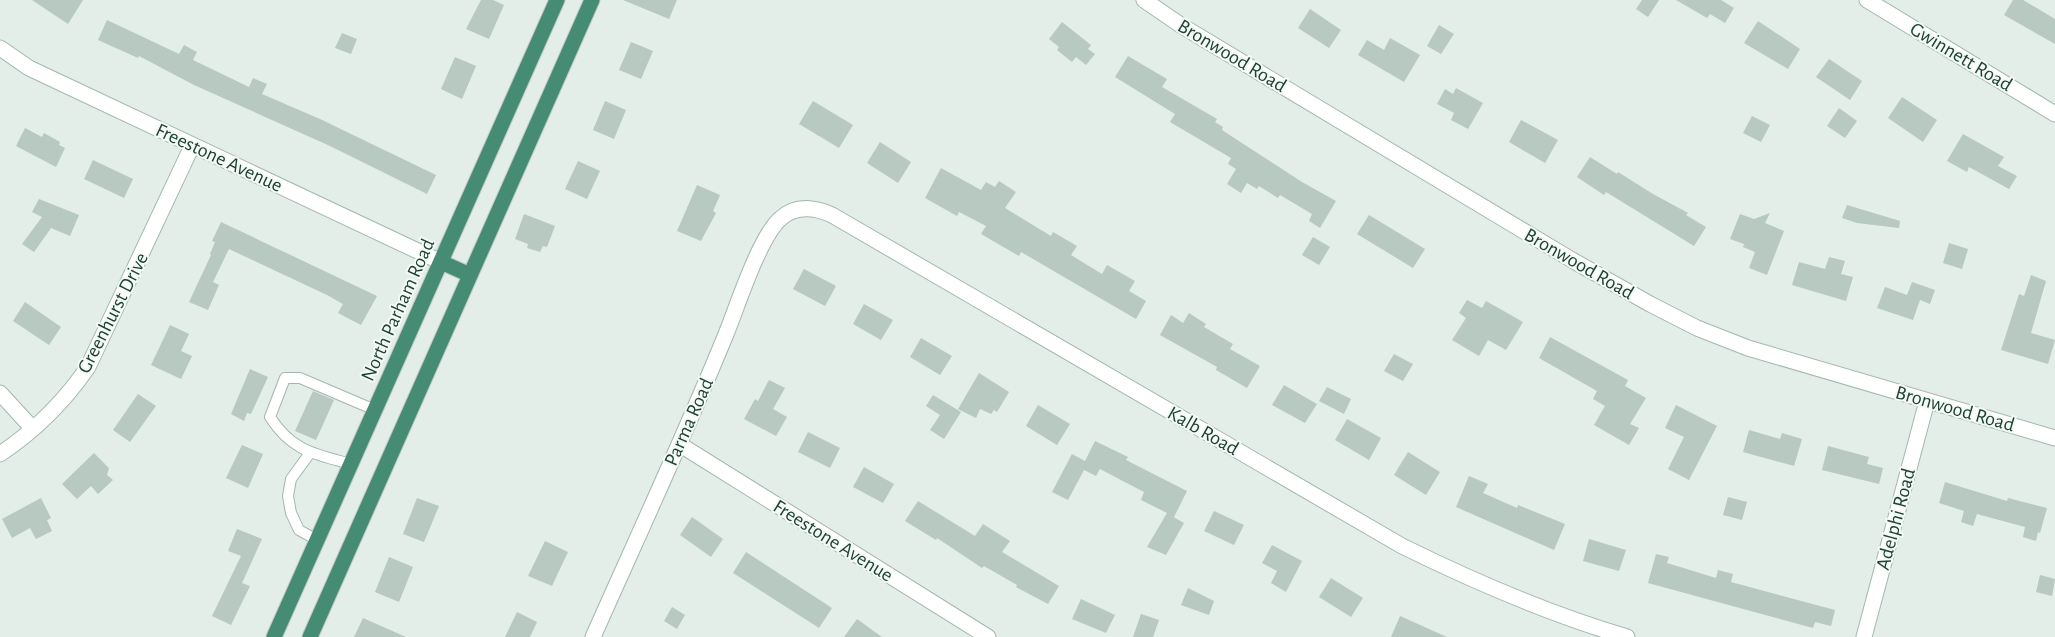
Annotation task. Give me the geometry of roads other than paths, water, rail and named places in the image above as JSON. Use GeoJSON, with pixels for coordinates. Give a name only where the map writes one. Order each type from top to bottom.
{"type":"FeatureCollection","features":[{"type":"Feature","properties":{"kind":"highway","name":"North Parham Road"},"geometry":{"type":"LineString","coordinates":[[274,637],[557,0]]}},
{"type":"Feature","properties":{"kind":"highway"},"geometry":{"type":"LineString","coordinates":[[310,637],[592,0]]}},
{"type":"Feature","properties":{"kind":"highway"},"geometry":{"type":"LineString","coordinates":[[441,262],[470,275]]}},
{"type":"Feature","properties":{"kind":"street","name":"Bronwood Road"},"geometry":{"type":"LineString","coordinates":[[1144,0],[1190,31],[1650,304],[1697,328],[1748,348],[2055,438]]}},
{"type":"Feature","properties":{"kind":"street","name":"Gwinnett Road"},"geometry":{"type":"LineString","coordinates":[[1867,0],[2055,114]]}},
{"type":"Feature","properties":{"kind":"street","name":"Freestone Avenue"},"geometry":{"type":"LineString","coordinates":[[0,48],[29,68],[441,262]]}},
{"type":"Feature","properties":{"kind":"street","name":"Greenhurst Drive"},"geometry":{"type":"LineString","coordinates":[[0,454],[33,429],[70,393],[88,367],[192,146]]}},
{"type":"Feature","properties":{"kind":"street","name":"Kalb Road"},"geometry":{"type":"LineString","coordinates":[[790,212],[810,208],[832,215],[1402,546],[1467,579],[1578,630],[1627,637]]}},
{"type":"Feature","properties":{"kind":"street","name":"Parma Road"},"geometry":{"type":"LineString","coordinates":[[593,637],[726,336],[732,314],[767,238],[779,220],[790,212]]}},
{"type":"Feature","properties":{"kind":"street"},"geometry":{"type":"LineString","coordinates":[[0,394],[33,429]]}},
{"type":"Feature","properties":{"kind":"street","name":"Adelphi Road"},"geometry":{"type":"LineString","coordinates":[[1864,637],[1927,401]]}},
{"type":"Feature","properties":{"kind":"street","name":"Freestone Avenue"},"geometry":{"type":"LineString","coordinates":[[679,444],[988,637]]}},
{"type":"Feature","properties":{"kind":"lane"},"geometry":{"type":"LineString","coordinates":[[351,464],[310,453],[281,434],[270,417],[286,378],[300,378],[375,410]]}},
{"type":"Feature","properties":{"kind":"lane"},"geometry":{"type":"LineString","coordinates":[[310,453],[292,479],[288,496],[299,530],[317,540]]}}]}
